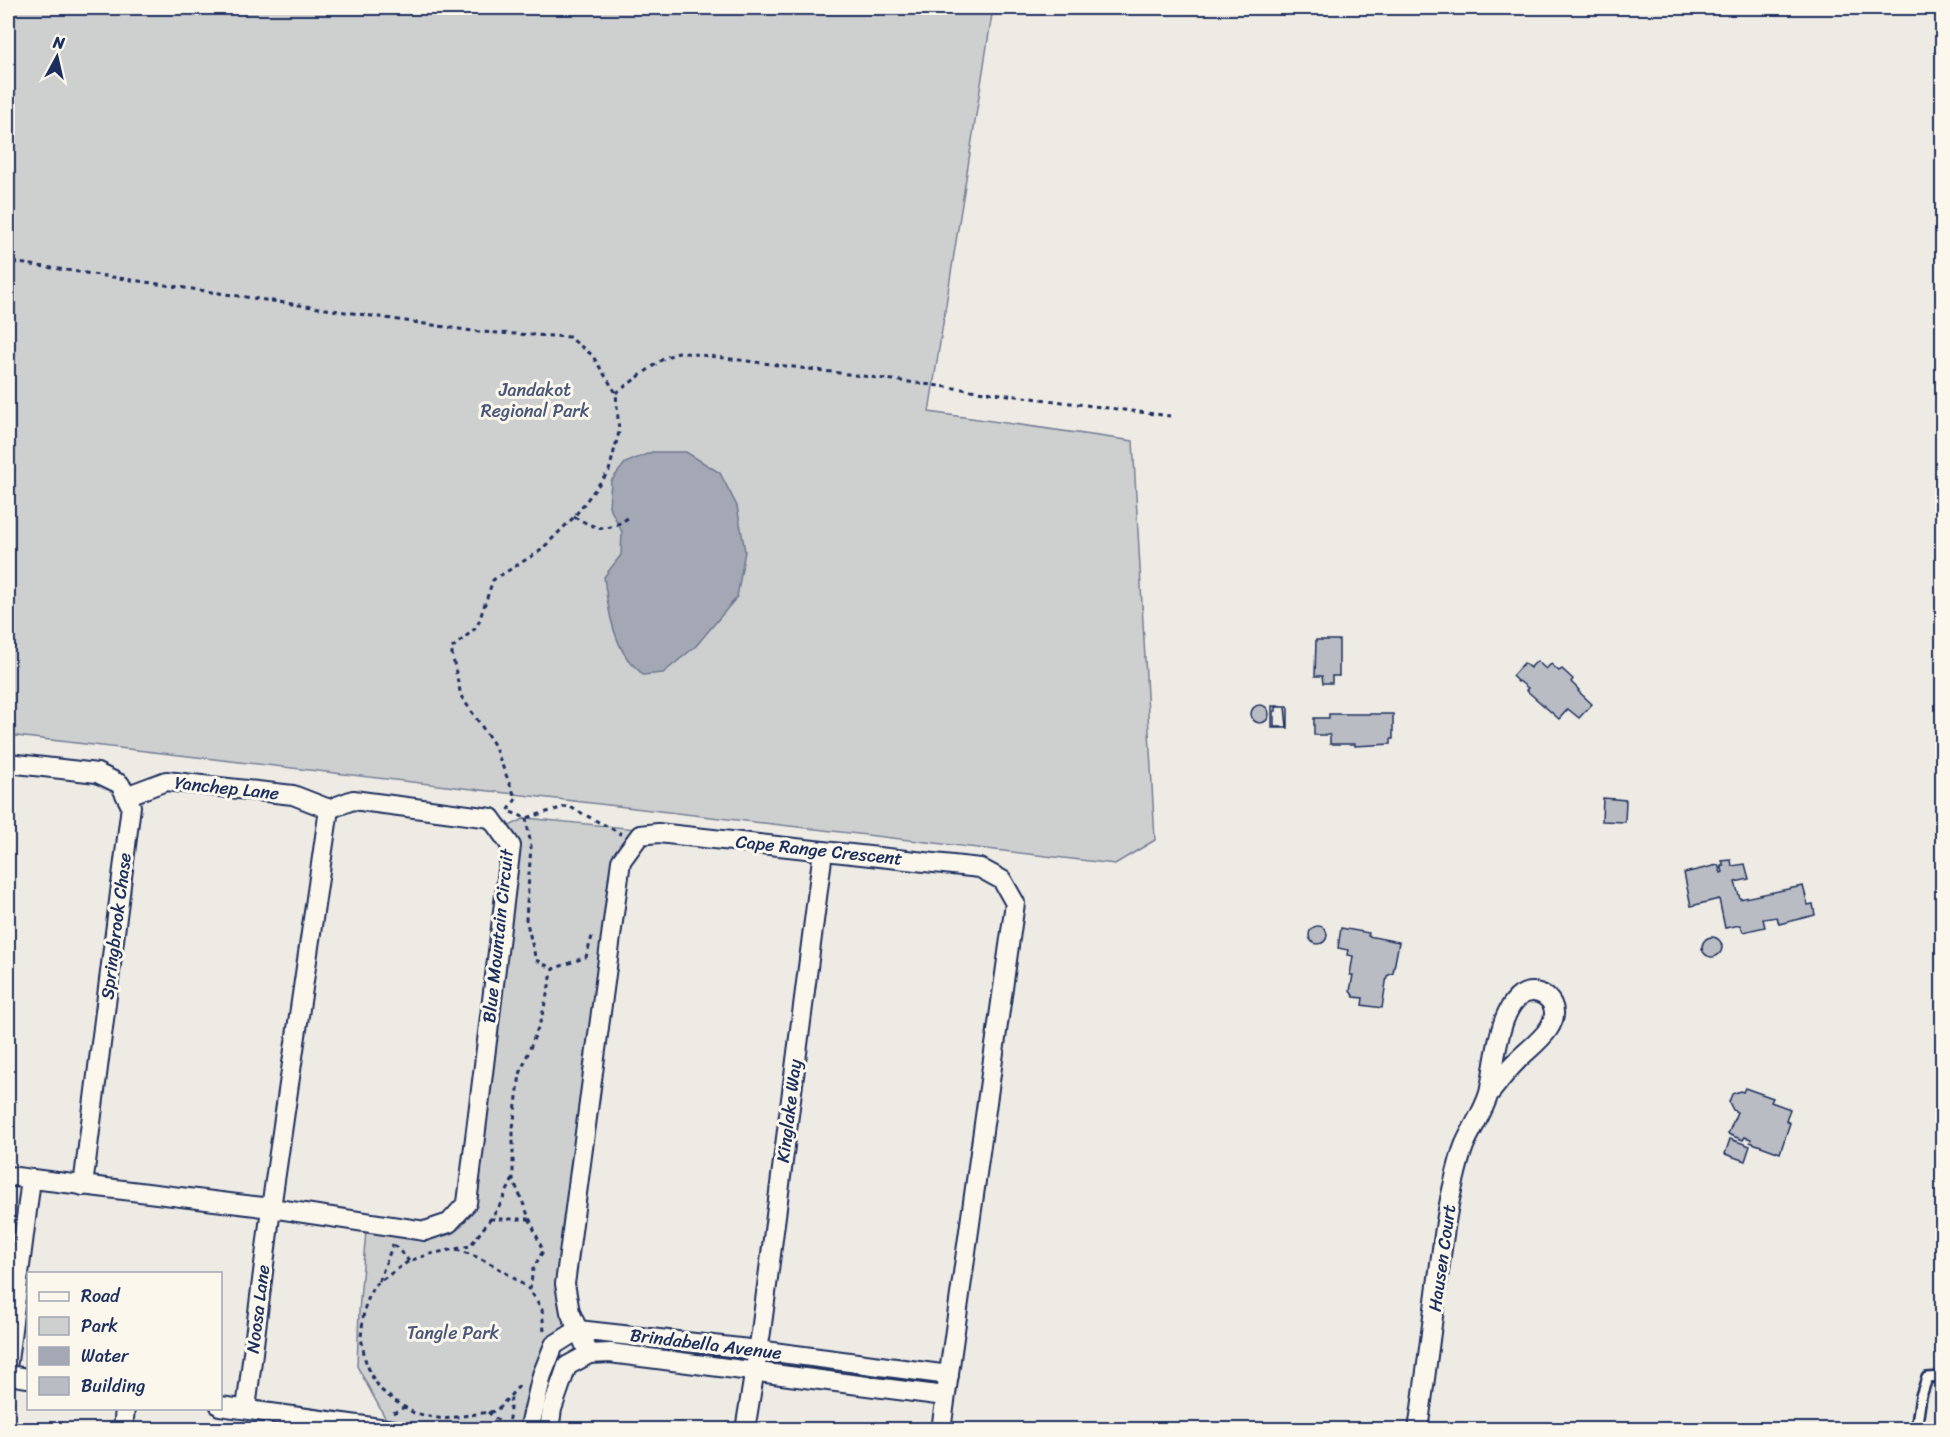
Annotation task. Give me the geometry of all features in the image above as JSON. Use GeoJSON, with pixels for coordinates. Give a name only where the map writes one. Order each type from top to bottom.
{"type":"FeatureCollection","features":[{"type":"Feature","properties":{"kind":"street"},"geometry":{"type":"LineString","coordinates":[[8,763],[97,773],[120,784],[126,796]]}},
{"type":"Feature","properties":{"kind":"street","name":"Yanchep Lane"},"geometry":{"type":"LineString","coordinates":[[126,796],[166,781],[293,795],[329,809]]}},
{"type":"Feature","properties":{"kind":"street","name":"Springbrook Chase"},"geometry":{"type":"LineString","coordinates":[[83,1186],[131,806],[126,796]]}},
{"type":"Feature","properties":{"kind":"street","name":"Blue Mountain Circuit"},"geometry":{"type":"LineString","coordinates":[[8,1176],[271,1208],[425,1231],[449,1223],[467,1203],[511,846],[490,818],[353,800],[329,809]]}},
{"type":"Feature","properties":{"kind":"street"},"geometry":{"type":"LineString","coordinates":[[271,1208],[329,809]]}},
{"type":"Feature","properties":{"kind":"street","name":"Cape Range Crescent"},"geometry":{"type":"LineString","coordinates":[[589,1353],[570,1312],[566,1284],[621,861],[640,835],[658,833],[980,868],[1002,880],[1015,903],[941,1430]]}},
{"type":"Feature","properties":{"kind":"street","name":"Kinglake Way"},"geometry":{"type":"LineString","coordinates":[[745,1430],[758,1350],[823,851]]}},
{"type":"Feature","properties":{"kind":"street","name":"Hausen Court"},"geometry":{"type":"LineString","coordinates":[[1418,1430],[1443,1242],[1453,1186],[1463,1148],[1489,1094],[1517,1061],[1545,1034],[1552,1022],[1554,1009],[1548,998],[1540,993],[1529,992],[1521,995],[1510,1010],[1497,1042],[1489,1094]]}},
{"type":"Feature","properties":{"kind":"street"},"geometry":{"type":"LineString","coordinates":[[8,1361],[31,1179]]}},
{"type":"Feature","properties":{"kind":"street","name":"Noosa Lane"},"geometry":{"type":"LineString","coordinates":[[246,1409],[271,1208]]}},
{"type":"Feature","properties":{"kind":"street"},"geometry":{"type":"LineString","coordinates":[[529,1430],[542,1375],[554,1345],[578,1329]]}},
{"type":"Feature","properties":{"kind":"street","name":"Brindabella Avenue"},"geometry":{"type":"LineString","coordinates":[[578,1329],[949,1375]]}},
{"type":"Feature","properties":{"kind":"street"},"geometry":{"type":"LineString","coordinates":[[549,1430],[552,1409],[567,1366],[589,1353]]}},
{"type":"Feature","properties":{"kind":"street","name":"Brindabella Avenue"},"geometry":{"type":"LineString","coordinates":[[589,1353],[610,1353],[945,1396]]}},
{"type":"Feature","properties":{"kind":"street"},"geometry":{"type":"LineString","coordinates":[[8,1375],[27,1378]]}},
{"type":"Feature","properties":{"kind":"street"},"geometry":{"type":"LineString","coordinates":[[222,1406],[335,1425],[394,1430]]}},
{"type":"Feature","properties":{"kind":"street"},"geometry":{"type":"LineString","coordinates":[[123,1430],[125,1410]]}},
{"type":"Feature","properties":{"kind":"lane"},"geometry":{"type":"LineString","coordinates":[[1916,1430],[1921,1396],[1927,1378],[1942,1377]]}},
{"type":"Feature","properties":{"kind":"path"},"geometry":{"type":"LineString","coordinates":[[8,182],[10,262],[479,332],[570,337],[592,355],[616,393],[619,432],[609,471],[574,517],[540,551],[493,580],[477,627],[451,649],[461,696],[493,743],[516,800],[508,811],[526,818],[568,806],[620,833],[616,841]]}},
{"type":"Feature","properties":{"kind":"path"},"geometry":{"type":"LineString","coordinates":[[616,393],[663,359],[678,352],[1170,416]]}},
{"type":"Feature","properties":{"kind":"path"},"geometry":{"type":"LineString","coordinates":[[574,517],[605,529],[615,527],[629,517]]}},
{"type":"Feature","properties":{"kind":"path"},"geometry":{"type":"LineString","coordinates":[[526,818],[531,846],[525,919],[536,960],[553,969],[586,957],[594,929]]}},
{"type":"Feature","properties":{"kind":"path"},"geometry":{"type":"LineString","coordinates":[[530,1290],[533,1269],[543,1251],[513,1179],[513,1128],[520,1074],[541,1020],[553,969]]}},
{"type":"Feature","properties":{"kind":"path"},"geometry":{"type":"LineString","coordinates":[[513,1179],[498,1209],[470,1246],[409,1261],[373,1286],[364,1310],[361,1337],[371,1375],[381,1390],[414,1413],[443,1419],[496,1410],[524,1382]]}},
{"type":"Feature","properties":{"kind":"path"},"geometry":{"type":"LineString","coordinates":[[490,1219],[529,1219]]}},
{"type":"Feature","properties":{"kind":"path"},"geometry":{"type":"LineString","coordinates":[[389,1239],[409,1261]]}},
{"type":"Feature","properties":{"kind":"path"},"geometry":{"type":"LineString","coordinates":[[378,1283],[393,1244]]}},
{"type":"Feature","properties":{"kind":"path"},"geometry":{"type":"LineString","coordinates":[[456,1250],[475,1255],[530,1290],[542,1309],[544,1336]]}},
{"type":"Feature","properties":{"kind":"path"},"geometry":{"type":"LineString","coordinates":[[508,1429],[511,1395]]}},
{"type":"Feature","properties":{"kind":"path"},"geometry":{"type":"LineString","coordinates":[[488,1412],[508,1429]]}},
{"type":"Feature","properties":{"kind":"green space","name":"Jandakot Regional Park"},"geometry":{"type":"Polygon","coordinates":[[[8,8],[993,8],[929,412],[1133,441],[1155,840],[1115,864],[8,735],[8,8]]]}},
{"type":"Feature","properties":{"kind":"green space","name":"Tangle Park"},"geometry":{"type":"Polygon","coordinates":[[[526,818],[637,829],[617,859],[561,1285],[572,1328],[524,1422],[516,1429],[448,1430],[387,1421],[357,1366],[366,1231],[421,1237],[442,1236],[458,1229],[473,1206],[518,844],[509,826],[526,818]]]}},
{"type":"Feature","properties":{"kind":"water"},"geometry":{"type":"Polygon","coordinates":[[[652,452],[686,452],[720,473],[737,506],[745,551],[737,597],[696,646],[663,673],[643,675],[627,658],[614,630],[604,577],[621,555],[622,532],[609,506],[611,481],[625,463],[652,452]]]}},
{"type":"Feature","properties":{"kind":"building"},"geometry":{"type":"Polygon","coordinates":[[[1316,640],[1339,640],[1339,676],[1332,676],[1332,683],[1323,683],[1322,676],[1315,676],[1316,640]]]}},
{"type":"Feature","properties":{"kind":"building"},"geometry":{"type":"Polygon","coordinates":[[[1537,661],[1546,669],[1551,664],[1559,671],[1562,669],[1573,679],[1571,682],[1578,691],[1592,704],[1579,718],[1568,709],[1559,719],[1526,690],[1528,688],[1512,676],[1524,663],[1530,668],[1537,661]]]}},
{"type":"Feature","properties":{"kind":"building"},"geometry":{"type":"Polygon","coordinates":[[[1256,705],[1264,705],[1269,710],[1267,721],[1256,723],[1251,718],[1251,710],[1256,705]]]}},
{"type":"Feature","properties":{"kind":"building"},"geometry":{"type":"Polygon","coordinates":[[[1272,706],[1288,706],[1288,728],[1272,728],[1272,706]],[[1276,707],[1274,727],[1287,727],[1285,707],[1276,707]]]}},
{"type":"Feature","properties":{"kind":"building"},"geometry":{"type":"Polygon","coordinates":[[[1329,714],[1393,714],[1391,744],[1355,746],[1355,744],[1330,744],[1330,735],[1314,735],[1314,718],[1329,718],[1329,714]]]}},
{"type":"Feature","properties":{"kind":"building"},"geometry":{"type":"Polygon","coordinates":[[[1603,798],[1626,800],[1625,822],[1602,821],[1603,798]]]}},
{"type":"Feature","properties":{"kind":"building"},"geometry":{"type":"Polygon","coordinates":[[[1731,860],[1732,866],[1745,864],[1749,879],[1735,882],[1740,899],[1803,886],[1808,905],[1813,904],[1815,915],[1779,924],[1777,917],[1763,919],[1765,927],[1743,932],[1740,925],[1725,928],[1719,899],[1691,906],[1684,873],[1718,865],[1721,873],[1723,872],[1721,866],[1724,866],[1722,861],[1731,860]]]}},
{"type":"Feature","properties":{"kind":"building"},"geometry":{"type":"Polygon","coordinates":[[[1314,926],[1322,926],[1327,931],[1325,942],[1314,944],[1309,939],[1309,931],[1314,926]]]}},
{"type":"Feature","properties":{"kind":"building"},"geometry":{"type":"Polygon","coordinates":[[[1341,928],[1399,942],[1393,973],[1387,976],[1382,1008],[1362,1005],[1363,998],[1354,997],[1350,991],[1353,956],[1347,955],[1348,950],[1338,948],[1341,928]]]}},
{"type":"Feature","properties":{"kind":"building"},"geometry":{"type":"Polygon","coordinates":[[[1712,937],[1719,940],[1722,947],[1719,954],[1712,957],[1705,954],[1702,947],[1705,940],[1712,937]]]}},
{"type":"Feature","properties":{"kind":"building"},"geometry":{"type":"Polygon","coordinates":[[[1745,1088],[1773,1098],[1771,1102],[1790,1109],[1786,1121],[1790,1123],[1780,1153],[1750,1142],[1751,1139],[1745,1137],[1743,1140],[1728,1134],[1737,1112],[1733,1110],[1729,1102],[1732,1094],[1743,1092],[1745,1088]]]}},
{"type":"Feature","properties":{"kind":"building"},"geometry":{"type":"Polygon","coordinates":[[[1730,1139],[1750,1146],[1745,1161],[1725,1154],[1730,1139]]]}}]}
